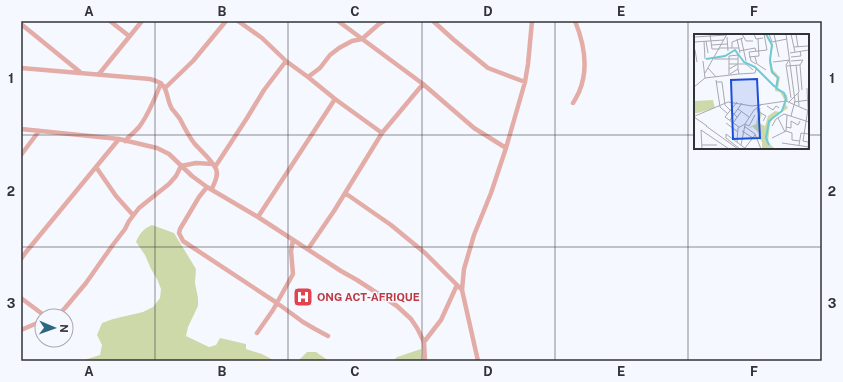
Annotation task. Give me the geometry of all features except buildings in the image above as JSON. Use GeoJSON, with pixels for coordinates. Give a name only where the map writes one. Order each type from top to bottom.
{"type":"FeatureCollection","features":[{"type":"Feature","properties":{"kind":"street"},"geometry":{"type":"LineString","coordinates":[[110,21],[129,36]]}},
{"type":"Feature","properties":{"kind":"street"},"geometry":{"type":"LineString","coordinates":[[99,74],[142,21]]}},
{"type":"Feature","properties":{"kind":"street"},"geometry":{"type":"LineString","coordinates":[[165,88],[193,60],[226,21]]}},
{"type":"Feature","properties":{"kind":"street"},"geometry":{"type":"LineString","coordinates":[[238,21],[269,44],[286,61],[334,99],[382,133]]}},
{"type":"Feature","properties":{"kind":"street"},"geometry":{"type":"LineString","coordinates":[[338,21],[424,84],[474,128],[506,148]]}},
{"type":"Feature","properties":{"kind":"street"},"geometry":{"type":"LineString","coordinates":[[308,78],[320,68],[330,55],[339,48],[352,41],[362,39],[384,21]]}},
{"type":"Feature","properties":{"kind":"street"},"geometry":{"type":"LineString","coordinates":[[433,21],[488,68],[525,82]]}},
{"type":"Feature","properties":{"kind":"street"},"geometry":{"type":"LineString","coordinates":[[478,361],[462,290],[464,268],[472,242],[492,193],[525,82],[532,21]]}},
{"type":"Feature","properties":{"kind":"street"},"geometry":{"type":"LineString","coordinates":[[573,103],[579,93],[583,79],[584,62],[583,47],[575,21]]}},
{"type":"Feature","properties":{"kind":"street"},"geometry":{"type":"LineString","coordinates":[[21,24],[80,73]]}},
{"type":"Feature","properties":{"kind":"street"},"geometry":{"type":"LineString","coordinates":[[214,166],[264,90],[286,61]]}},
{"type":"Feature","properties":{"kind":"street"},"geometry":{"type":"LineString","coordinates":[[21,68],[150,79],[157,80],[161,83],[165,88],[172,108],[187,133],[214,166],[217,175],[216,179],[209,188],[202,193],[180,229],[180,237],[187,244],[277,303],[303,322],[328,336]]}},
{"type":"Feature","properties":{"kind":"street"},"geometry":{"type":"LineString","coordinates":[[125,140],[142,122],[161,83]]}},
{"type":"Feature","properties":{"kind":"street"},"geometry":{"type":"LineString","coordinates":[[308,249],[334,211],[382,133],[424,84]]}},
{"type":"Feature","properties":{"kind":"street"},"geometry":{"type":"LineString","coordinates":[[258,217],[334,99]]}},
{"type":"Feature","properties":{"kind":"street"},"geometry":{"type":"LineString","coordinates":[[21,129],[125,140],[162,150],[169,154],[192,176],[209,188],[258,217],[397,306],[412,319],[417,328],[424,342],[425,361]]}},
{"type":"Feature","properties":{"kind":"street"},"geometry":{"type":"LineString","coordinates":[[21,155],[39,131]]}},
{"type":"Feature","properties":{"kind":"street"},"geometry":{"type":"LineString","coordinates":[[21,259],[119,140]]}},
{"type":"Feature","properties":{"kind":"street"},"geometry":{"type":"LineString","coordinates":[[181,166],[196,163],[214,166]]}},
{"type":"Feature","properties":{"kind":"street"},"geometry":{"type":"LineString","coordinates":[[65,308],[86,283],[125,229],[133,215],[139,208],[169,184],[176,176],[181,166]]}},
{"type":"Feature","properties":{"kind":"street"},"geometry":{"type":"LineString","coordinates":[[96,167],[116,196],[133,215]]}},
{"type":"Feature","properties":{"kind":"street"},"geometry":{"type":"LineString","coordinates":[[345,193],[391,225],[425,253],[462,290]]}},
{"type":"Feature","properties":{"kind":"street"},"geometry":{"type":"LineString","coordinates":[[257,333],[269,317],[293,274],[291,251],[293,240]]}},
{"type":"Feature","properties":{"kind":"street"},"geometry":{"type":"LineString","coordinates":[[424,342],[441,320],[456,285]]}},
{"type":"Feature","properties":{"kind":"street"},"geometry":{"type":"LineString","coordinates":[[21,298],[34,308]]}},
{"type":"Feature","properties":{"kind":"street"},"geometry":{"type":"LineString","coordinates":[[21,330],[34,324]]}},
{"type":"Feature","properties":{"kind":"green space"},"geometry":{"type":"Polygon","coordinates":[[[152,225],[174,233],[196,269],[195,283],[198,306],[188,327],[186,336],[209,347],[216,345],[220,338],[246,344],[246,349],[262,354],[275,361],[81,361],[100,355],[102,345],[97,335],[102,323],[143,312],[153,307],[160,298],[161,289],[157,279],[145,255],[136,242],[142,232],[152,225]]]}},
{"type":"Feature","properties":{"kind":"green space"},"geometry":{"type":"Polygon","coordinates":[[[421,349],[422,361],[393,361],[397,357],[421,349]]]}},
{"type":"Feature","properties":{"kind":"green space"},"geometry":{"type":"Polygon","coordinates":[[[307,352],[316,352],[329,361],[298,361],[307,352]]]}},
{"type":"Feature","properties":{"kind":"green space"},"geometry":{"type":"Polygon","coordinates":[[[287,360],[296,361],[275,361],[287,360]]]}},
{"type":"Feature","properties":{"kind":"place","name":"ONG ACT-AFRIQUE"},"geometry":{"type":"Point","coordinates":[303,297]}}]}
